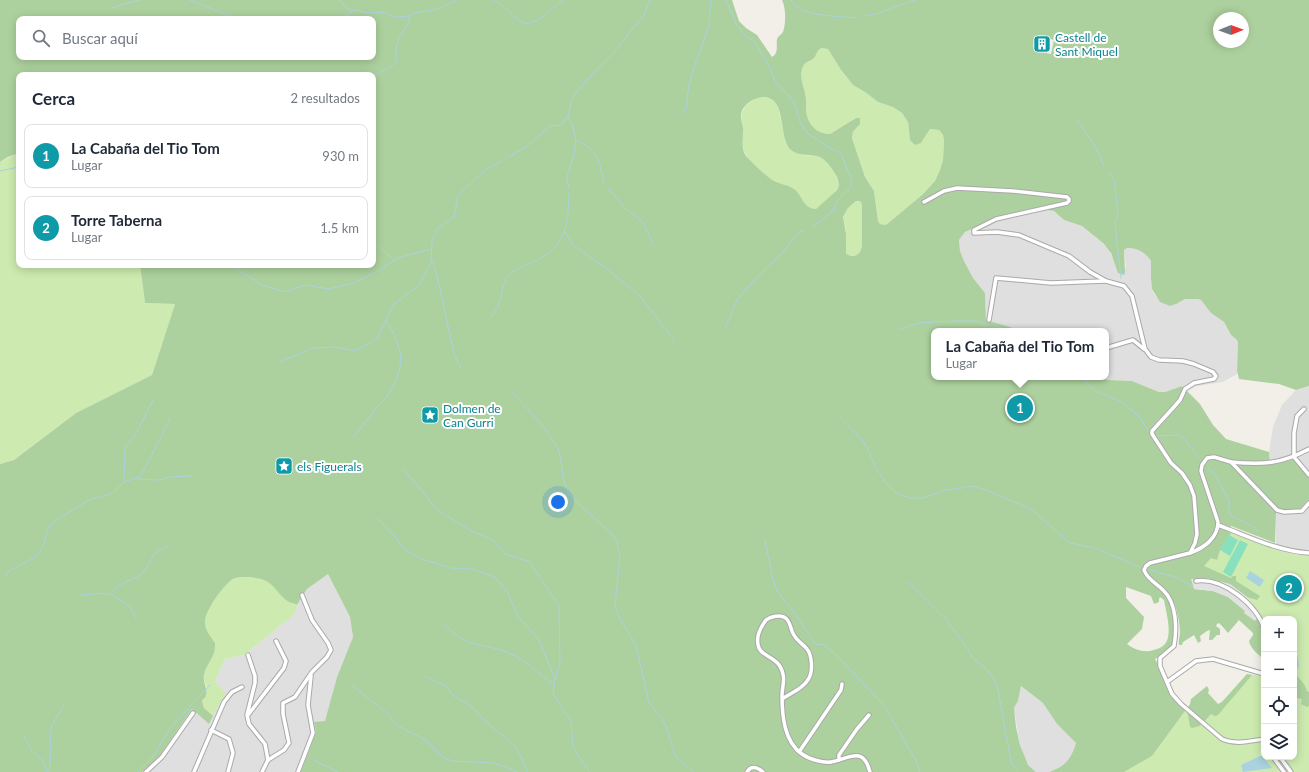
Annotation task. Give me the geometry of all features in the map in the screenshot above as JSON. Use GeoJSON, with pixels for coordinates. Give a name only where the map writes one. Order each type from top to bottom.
{"type":"FeatureCollection","features":[{"type":"Feature","properties":{"kind":"street"},"geometry":{"type":"LineString","coordinates":[[924,202],[944,192],[957,188],[1013,191],[1067,197],[1069,199],[1067,203],[996,219],[974,230],[974,233],[997,232],[1019,235],[1069,256],[1090,272],[1106,281],[1124,286],[1132,296],[1145,349]]}},
{"type":"Feature","properties":{"kind":"street"},"geometry":{"type":"LineString","coordinates":[[989,320],[996,278],[1051,282],[1106,281]]}},
{"type":"Feature","properties":{"kind":"street"},"geometry":{"type":"LineString","coordinates":[[1109,347],[1133,340],[1145,349],[1151,357],[1159,360],[1183,361],[1194,364],[1213,372],[1216,376],[1214,379],[1194,383],[1185,389],[1180,400],[1152,431],[1152,434],[1171,463],[1182,473],[1190,485],[1194,496],[1197,534],[1195,543],[1190,553]]}},
{"type":"Feature","properties":{"kind":"street"},"geometry":{"type":"LineString","coordinates":[[1304,409],[1297,416],[1294,433],[1294,457],[1309,475]]}},
{"type":"Feature","properties":{"kind":"street"},"geometry":{"type":"LineString","coordinates":[[1261,739],[1236,743],[1222,739],[1181,704],[1172,694],[1160,666],[1159,660],[1174,646],[1176,634],[1171,601],[1165,591],[1149,578],[1144,570],[1150,563],[1199,550],[1210,541],[1218,529],[1201,471],[1202,465],[1207,458],[1214,457],[1231,462],[1251,464],[1270,463],[1294,457],[1309,449]]}},
{"type":"Feature","properties":{"kind":"street"},"geometry":{"type":"LineString","coordinates":[[1231,462],[1277,510],[1284,512],[1302,511],[1309,503]]}},
{"type":"Feature","properties":{"kind":"street"},"geometry":{"type":"LineString","coordinates":[[1218,525],[1279,548],[1309,553]]}},
{"type":"Feature","properties":{"kind":"street"},"geometry":{"type":"LineString","coordinates":[[1196,581],[1204,580],[1224,585],[1244,600],[1261,620]]}},
{"type":"Feature","properties":{"kind":"street"},"geometry":{"type":"LineString","coordinates":[[262,772],[268,760],[284,750],[289,743],[289,736],[283,714],[283,703],[295,697],[315,668],[327,657],[330,648],[312,620],[302,595]]}},
{"type":"Feature","properties":{"kind":"street"},"geometry":{"type":"LineString","coordinates":[[782,698],[799,689],[809,679],[812,669],[810,654],[795,637],[789,622],[783,617],[776,616],[766,620],[758,633],[758,640],[759,648],[776,661],[781,669],[784,682],[782,698],[784,723],[789,736],[799,752],[805,756],[820,761],[830,762],[852,755],[860,757],[866,762],[870,772]]}},
{"type":"Feature","properties":{"kind":"street"},"geometry":{"type":"LineString","coordinates":[[247,716],[284,668],[286,661],[276,641]]}},
{"type":"Feature","properties":{"kind":"street"},"geometry":{"type":"LineString","coordinates":[[248,655],[255,676],[255,682],[247,716],[249,724],[265,744],[268,760]]}},
{"type":"Feature","properties":{"kind":"street"},"geometry":{"type":"LineString","coordinates":[[1167,682],[1196,661],[1213,659],[1261,673]]}},
{"type":"Feature","properties":{"kind":"street"},"geometry":{"type":"LineString","coordinates":[[298,772],[313,733],[308,705],[311,675]]}},
{"type":"Feature","properties":{"kind":"street"},"geometry":{"type":"LineString","coordinates":[[799,752],[842,690],[842,684]]}},
{"type":"Feature","properties":{"kind":"street"},"geometry":{"type":"LineString","coordinates":[[194,772],[224,702],[232,692],[242,687]]}},
{"type":"Feature","properties":{"kind":"street"},"geometry":{"type":"LineString","coordinates":[[146,772],[162,757],[193,713]]}},
{"type":"Feature","properties":{"kind":"street"},"geometry":{"type":"LineString","coordinates":[[839,760],[838,755],[869,715]]}},
{"type":"Feature","properties":{"kind":"street"},"geometry":{"type":"LineString","coordinates":[[211,730],[229,739],[234,753],[228,772]]}},
{"type":"Feature","properties":{"kind":"street"},"geometry":{"type":"LineString","coordinates":[[1275,760],[1284,772]]}},
{"type":"Feature","properties":{"kind":"street"},"geometry":{"type":"LineString","coordinates":[[1282,760],[1291,772]]}},
{"type":"Feature","properties":{"kind":"street"},"geometry":{"type":"LineString","coordinates":[[747,772],[750,768],[755,767],[759,768],[763,772]]}},
{"type":"Feature","properties":{"kind":"shaded area"},"geometry":{"type":"Polygon","coordinates":[[[1034,208],[1054,211],[1064,220],[1082,226],[1108,248],[1118,273],[1126,268],[1124,250],[1127,248],[1134,248],[1146,255],[1151,261],[1151,282],[1153,292],[1156,297],[1173,305],[1185,299],[1201,300],[1211,313],[1224,322],[1231,335],[1237,340],[1238,343],[1237,374],[1223,382],[1197,386],[1187,391],[1182,386],[1165,392],[1159,392],[1132,381],[1108,380],[1109,328],[1012,328],[986,320],[985,293],[973,278],[964,261],[960,251],[959,240],[965,232],[1001,216],[1034,208]]]}},
{"type":"Feature","properties":{"kind":"shaded area"},"geometry":{"type":"Polygon","coordinates":[[[1309,386],[1309,476],[1270,465],[1269,452],[1273,427],[1282,405],[1296,390],[1309,386]]]}},
{"type":"Feature","properties":{"kind":"shaded area"},"geometry":{"type":"Polygon","coordinates":[[[1309,499],[1309,555],[1290,554],[1276,550],[1276,512],[1303,507],[1309,499]]]}},
{"type":"Feature","properties":{"kind":"shaded area"},"geometry":{"type":"Polygon","coordinates":[[[328,573],[350,617],[353,637],[337,677],[325,722],[316,732],[301,772],[142,772],[159,757],[192,709],[209,724],[215,682],[225,659],[244,655],[295,614],[297,605],[307,589],[328,573]]]}},
{"type":"Feature","properties":{"kind":"shaded area"},"geometry":{"type":"Polygon","coordinates":[[[1206,578],[1230,584],[1247,597],[1259,616],[1255,621],[1244,613],[1245,611],[1228,597],[1213,591],[1194,589],[1191,579],[1206,578]]]}},
{"type":"Feature","properties":{"kind":"shaded area"},"geometry":{"type":"Polygon","coordinates":[[[1021,686],[1043,703],[1057,724],[1076,743],[1072,755],[1064,765],[1056,770],[1049,772],[1036,772],[1028,765],[1020,745],[1014,708],[1018,701],[1021,686]]]}},
{"type":"Feature","properties":{"kind":"green space"},"geometry":{"type":"Polygon","coordinates":[[[0,0],[732,0],[739,21],[746,28],[757,35],[772,57],[776,53],[777,39],[783,32],[784,28],[785,11],[782,0],[1309,0],[1309,386],[1296,390],[1279,384],[1239,379],[1237,371],[1237,340],[1231,335],[1224,322],[1211,313],[1201,300],[1185,299],[1170,306],[1160,302],[1152,289],[1151,261],[1144,253],[1134,248],[1127,248],[1124,250],[1125,272],[1124,275],[1118,273],[1111,253],[1104,244],[1082,226],[1064,220],[1054,211],[1034,208],[1001,216],[965,232],[959,240],[960,251],[964,261],[973,278],[985,293],[986,320],[1012,328],[931,328],[931,380],[1132,381],[1159,392],[1165,392],[1182,386],[1200,404],[1213,425],[1226,439],[1269,452],[1270,465],[1294,459],[1309,476],[1309,499],[1296,514],[1276,513],[1275,543],[1231,526],[1227,531],[1231,533],[1220,550],[1217,560],[1211,558],[1204,566],[1231,578],[1236,576],[1236,581],[1260,596],[1257,600],[1247,597],[1230,584],[1206,578],[1194,589],[1213,591],[1228,597],[1245,611],[1244,613],[1255,620],[1258,618],[1261,622],[1261,657],[1249,641],[1253,633],[1239,620],[1228,633],[1219,623],[1217,624],[1216,626],[1220,629],[1220,635],[1217,635],[1212,640],[1209,640],[1210,630],[1200,636],[1201,641],[1198,643],[1194,635],[1183,642],[1182,645],[1179,645],[1180,632],[1178,617],[1174,602],[1171,604],[1175,631],[1174,641],[1167,652],[1155,659],[1185,711],[1152,756],[1124,772],[1049,772],[1060,767],[1070,758],[1076,743],[1057,724],[1043,703],[1021,686],[1018,701],[1014,708],[1016,727],[1020,745],[1028,765],[1036,772],[301,772],[316,732],[314,722],[325,721],[337,677],[353,637],[350,617],[328,574],[307,589],[297,605],[287,601],[272,585],[265,580],[240,577],[233,579],[225,586],[212,604],[206,616],[205,624],[208,633],[215,643],[214,653],[204,675],[206,695],[202,701],[204,708],[213,716],[209,724],[192,709],[159,757],[142,772],[0,772],[0,464],[14,460],[76,413],[152,375],[175,304],[145,303],[140,268],[376,268],[376,72],[16,72],[16,154],[0,162],[0,0]],[[1039,35],[1033,44],[1035,51],[1051,54],[1054,40],[1039,35]],[[821,48],[813,59],[804,65],[802,71],[801,79],[805,94],[808,120],[813,127],[822,133],[830,134],[856,118],[860,118],[860,124],[853,132],[852,138],[865,177],[874,191],[878,221],[880,224],[886,225],[922,195],[935,181],[943,160],[943,135],[939,130],[930,129],[921,143],[915,145],[910,140],[908,122],[902,113],[893,107],[878,102],[853,85],[841,70],[828,49],[821,48]],[[765,97],[757,98],[749,102],[743,109],[741,119],[744,153],[752,163],[767,176],[774,181],[790,186],[797,192],[805,204],[816,209],[838,188],[839,184],[837,177],[826,161],[820,157],[799,154],[790,149],[786,143],[776,104],[772,100],[765,97]],[[856,201],[848,208],[843,217],[846,233],[846,253],[851,256],[858,254],[862,246],[862,204],[860,201],[856,201]],[[1126,587],[1126,598],[1144,617],[1142,629],[1127,644],[1133,648],[1143,651],[1150,651],[1162,647],[1166,642],[1169,631],[1164,600],[1160,597],[1159,602],[1154,604],[1151,596],[1126,587]]]}},
{"type":"Feature","properties":{"kind":"green space"},"geometry":{"type":"Polygon","coordinates":[[[821,48],[828,49],[843,73],[853,85],[878,102],[893,107],[902,113],[908,122],[910,140],[924,138],[930,129],[939,130],[943,135],[943,160],[935,181],[922,195],[886,225],[880,224],[878,221],[874,191],[865,177],[852,138],[853,132],[858,127],[856,118],[830,134],[826,134],[814,128],[807,117],[806,97],[801,74],[805,64],[815,57],[821,48]]]}},
{"type":"Feature","properties":{"kind":"green space"},"geometry":{"type":"Polygon","coordinates":[[[761,97],[769,98],[775,103],[779,110],[784,135],[791,149],[796,153],[819,157],[825,160],[835,173],[839,186],[838,188],[825,203],[816,209],[805,204],[797,192],[790,186],[774,181],[767,176],[753,163],[744,151],[741,118],[743,110],[752,100],[761,97]]]}},
{"type":"Feature","properties":{"kind":"green space"},"geometry":{"type":"Polygon","coordinates":[[[16,154],[16,268],[140,268],[145,303],[175,304],[152,375],[76,413],[14,460],[0,464],[0,162],[16,154]]]}},
{"type":"Feature","properties":{"kind":"green space"},"geometry":{"type":"Polygon","coordinates":[[[856,201],[860,201],[862,204],[862,246],[858,254],[851,256],[846,253],[846,230],[843,217],[848,208],[856,201]]]}},
{"type":"Feature","properties":{"kind":"green space"},"geometry":{"type":"Polygon","coordinates":[[[1227,531],[1290,554],[1309,555],[1309,772],[1292,772],[1283,760],[1297,760],[1297,616],[1261,616],[1261,634],[1200,571],[1227,531]]]}},
{"type":"Feature","properties":{"kind":"green space"},"geometry":{"type":"Polygon","coordinates":[[[1229,535],[1238,540],[1230,556],[1220,550],[1229,535]]]}},
{"type":"Feature","properties":{"kind":"green space"},"geometry":{"type":"Polygon","coordinates":[[[1240,540],[1248,544],[1231,577],[1223,572],[1240,540]]]}},
{"type":"Feature","properties":{"kind":"green space"},"geometry":{"type":"Polygon","coordinates":[[[244,577],[259,578],[274,586],[286,600],[297,605],[295,614],[244,655],[225,659],[215,682],[226,693],[213,716],[204,708],[202,701],[204,700],[207,688],[204,680],[204,674],[213,641],[207,631],[204,620],[214,600],[228,582],[244,577]]]}},
{"type":"Feature","properties":{"kind":"green space"},"geometry":{"type":"Polygon","coordinates":[[[1247,674],[1261,676],[1261,760],[1274,760],[1283,772],[1124,772],[1152,756],[1187,709],[1205,721],[1247,674]]]}},
{"type":"Feature","properties":{"kind":"green space"},"geometry":{"type":"Polygon","coordinates":[[[1247,674],[1252,675],[1218,715],[1215,716],[1211,714],[1205,721],[1203,720],[1200,726],[1190,727],[1187,709],[1191,699],[1207,686],[1209,690],[1208,693],[1218,704],[1222,702],[1247,674]]]}},
{"type":"Feature","properties":{"kind":"green space"},"geometry":{"type":"Polygon","coordinates":[[[1297,676],[1309,692],[1309,706],[1307,707],[1301,704],[1302,699],[1297,698],[1297,676]]]}},
{"type":"Feature","properties":{"kind":"water"},"geometry":{"type":"Polygon","coordinates":[[[1250,571],[1264,580],[1260,587],[1246,578],[1250,571]]]}},
{"type":"Feature","properties":{"kind":"water"},"geometry":{"type":"Polygon","coordinates":[[[1297,656],[1298,657],[1299,666],[1297,670],[1297,656]]]}},
{"type":"Feature","properties":{"kind":"water"},"geometry":{"type":"Polygon","coordinates":[[[1261,756],[1261,760],[1265,760],[1272,768],[1243,772],[1241,765],[1261,756]]]}},
{"type":"Feature","properties":{"kind":"waterway"},"geometry":{"type":"LineString","coordinates":[[111,8],[139,0]]}},
{"type":"Feature","properties":{"kind":"waterway"},"geometry":{"type":"LineString","coordinates":[[190,0],[230,16]]}},
{"type":"Feature","properties":{"kind":"waterway"},"geometry":{"type":"LineString","coordinates":[[339,0],[347,9],[370,13],[384,12],[394,17],[409,16]]}},
{"type":"Feature","properties":{"kind":"waterway"},"geometry":{"type":"LineString","coordinates":[[376,74],[392,66],[396,61],[398,40],[408,24],[410,16],[415,13],[438,9],[457,0]]}},
{"type":"Feature","properties":{"kind":"waterway"},"geometry":{"type":"LineString","coordinates":[[494,0],[518,20],[524,23],[536,21],[563,0]]}},
{"type":"Feature","properties":{"kind":"waterway"},"geometry":{"type":"LineString","coordinates":[[506,158],[525,148],[550,126],[561,125],[568,116],[572,98],[584,83],[615,51],[644,15],[650,0]]}},
{"type":"Feature","properties":{"kind":"waterway"},"geometry":{"type":"LineString","coordinates":[[682,113],[687,108],[687,98],[691,77],[709,25],[711,0]]}},
{"type":"Feature","properties":{"kind":"waterway"},"geometry":{"type":"LineString","coordinates":[[726,0],[737,26],[746,36],[754,41],[766,60],[775,81],[794,102],[800,122],[806,131],[810,136],[816,138],[829,148],[842,155],[852,179],[850,188],[838,200],[835,208],[813,227]]}},
{"type":"Feature","properties":{"kind":"waterway"},"geometry":{"type":"LineString","coordinates":[[791,0],[795,6],[810,13],[856,18]]}},
{"type":"Feature","properties":{"kind":"waterway"},"geometry":{"type":"LineString","coordinates":[[864,16],[880,13],[915,0]]}},
{"type":"Feature","properties":{"kind":"waterway"},"geometry":{"type":"LineString","coordinates":[[346,16],[354,10]]}},
{"type":"Feature","properties":{"kind":"waterway"},"geometry":{"type":"LineString","coordinates":[[568,117],[573,127],[576,140],[574,154],[567,177],[569,189]]}},
{"type":"Feature","properties":{"kind":"waterway"},"geometry":{"type":"LineString","coordinates":[[1077,120],[1094,144],[1104,166]]}},
{"type":"Feature","properties":{"kind":"waterway"},"geometry":{"type":"LineString","coordinates":[[576,140],[590,149],[597,157],[604,183]]}},
{"type":"Feature","properties":{"kind":"waterway"},"geometry":{"type":"LineString","coordinates":[[279,362],[313,348],[335,347],[355,351],[377,339],[393,305],[419,285],[431,263],[432,241],[438,228],[454,217],[458,195],[484,171],[501,161]]}},
{"type":"Feature","properties":{"kind":"waterway"},"geometry":{"type":"LineString","coordinates":[[0,171],[16,168]]}},
{"type":"Feature","properties":{"kind":"waterway"},"geometry":{"type":"LineString","coordinates":[[1109,173],[1114,180],[1117,202],[1118,215],[1115,224],[1121,278]]}},
{"type":"Feature","properties":{"kind":"waterway"},"geometry":{"type":"LineString","coordinates":[[608,188],[626,209],[643,222],[654,246]]}},
{"type":"Feature","properties":{"kind":"waterway"},"geometry":{"type":"LineString","coordinates":[[491,317],[499,304],[506,278],[516,270],[550,252],[561,238],[567,222],[569,194]]}},
{"type":"Feature","properties":{"kind":"waterway"},"geometry":{"type":"LineString","coordinates":[[725,329],[737,300],[768,266],[780,256],[798,233],[803,231]]}},
{"type":"Feature","properties":{"kind":"waterway"},"geometry":{"type":"LineString","coordinates":[[565,232],[573,245],[607,269],[640,296],[674,340]]}},
{"type":"Feature","properties":{"kind":"waterway"},"geometry":{"type":"LineString","coordinates":[[376,244],[395,261]]}},
{"type":"Feature","properties":{"kind":"waterway"},"geometry":{"type":"LineString","coordinates":[[236,268],[262,285],[285,292],[305,285],[329,289],[354,283],[378,271],[398,258],[431,249]]}},
{"type":"Feature","properties":{"kind":"waterway"},"geometry":{"type":"LineString","coordinates":[[432,259],[454,354],[461,368]]}},
{"type":"Feature","properties":{"kind":"waterway"},"geometry":{"type":"LineString","coordinates":[[353,438],[388,395],[398,376],[400,367],[399,349],[392,330],[386,321]]}},
{"type":"Feature","properties":{"kind":"waterway"},"geometry":{"type":"LineString","coordinates":[[900,329],[918,323],[952,321],[977,321],[986,325]]}},
{"type":"Feature","properties":{"kind":"waterway"},"geometry":{"type":"LineString","coordinates":[[995,326],[1001,328]]}},
{"type":"Feature","properties":{"kind":"waterway"},"geometry":{"type":"LineString","coordinates":[[1084,380],[1097,392],[1120,401],[1133,411],[1141,419],[1148,431]]}},
{"type":"Feature","properties":{"kind":"waterway"},"geometry":{"type":"LineString","coordinates":[[511,391],[543,426],[558,448],[563,478],[568,492],[612,534],[617,542],[620,556],[615,607],[620,619],[636,645],[649,703],[666,726],[675,756],[694,772]]}},
{"type":"Feature","properties":{"kind":"waterway"},"geometry":{"type":"LineString","coordinates":[[6,576],[9,571],[37,555],[43,546],[49,526],[55,521],[89,500],[113,493],[124,482],[125,448],[137,432],[153,400]]}},
{"type":"Feature","properties":{"kind":"waterway"},"geometry":{"type":"LineString","coordinates":[[839,416],[864,442],[878,471],[886,483],[896,493],[910,498],[923,498],[946,490],[971,486],[986,490],[1031,509],[1070,543],[1095,548],[1140,567]]}},
{"type":"Feature","properties":{"kind":"waterway"},"geometry":{"type":"LineString","coordinates":[[124,482],[139,477],[170,419]]}},
{"type":"Feature","properties":{"kind":"waterway"},"geometry":{"type":"LineString","coordinates":[[1156,436],[1179,435],[1184,438],[1198,457]]}},
{"type":"Feature","properties":{"kind":"waterway"},"geometry":{"type":"LineString","coordinates":[[1208,467],[1217,478],[1229,500],[1229,514],[1252,526],[1259,532]]}},
{"type":"Feature","properties":{"kind":"waterway"},"geometry":{"type":"LineString","coordinates":[[404,469],[437,510],[470,530],[494,541],[505,554],[530,562],[559,606],[560,662],[553,694],[571,722],[573,746],[580,759],[590,772]]}},
{"type":"Feature","properties":{"kind":"waterway"},"geometry":{"type":"LineString","coordinates":[[136,479],[160,480],[170,477],[191,476]]}},
{"type":"Feature","properties":{"kind":"waterway"},"geometry":{"type":"LineString","coordinates":[[377,518],[397,539],[405,550],[421,559],[452,568],[472,569],[495,577],[508,593],[518,616],[539,640],[555,679]]}},
{"type":"Feature","properties":{"kind":"waterway"},"geometry":{"type":"LineString","coordinates":[[765,540],[777,591],[797,616],[815,644],[824,645],[834,653],[884,705],[916,761],[920,772]]}},
{"type":"Feature","properties":{"kind":"waterway"},"geometry":{"type":"LineString","coordinates":[[82,595],[102,593],[110,594],[120,585],[141,575],[155,553],[169,545]]}},
{"type":"Feature","properties":{"kind":"waterway"},"geometry":{"type":"LineString","coordinates":[[1147,569],[1178,578],[1193,587]]}},
{"type":"Feature","properties":{"kind":"waterway"},"geometry":{"type":"LineString","coordinates":[[908,582],[944,617],[966,646],[972,657],[987,670],[994,679],[998,690],[1011,762],[1018,772]]}},
{"type":"Feature","properties":{"kind":"waterway"},"geometry":{"type":"LineString","coordinates":[[111,594],[130,607],[136,618]]}},
{"type":"Feature","properties":{"kind":"waterway"},"geometry":{"type":"LineString","coordinates":[[445,625],[464,640],[498,649],[521,659],[554,685]]}},
{"type":"Feature","properties":{"kind":"waterway"},"geometry":{"type":"LineString","coordinates":[[425,676],[446,686],[453,695],[472,707],[485,721],[512,743],[520,754],[527,772]]}},
{"type":"Feature","properties":{"kind":"waterway"},"geometry":{"type":"LineString","coordinates":[[138,772],[153,757],[170,728],[210,685]]}},
{"type":"Feature","properties":{"kind":"waterway"},"geometry":{"type":"LineString","coordinates":[[351,685],[386,712],[398,726],[426,740],[443,757],[452,761],[492,763],[517,772]]}},
{"type":"Feature","properties":{"kind":"waterway"},"geometry":{"type":"LineString","coordinates":[[49,772],[51,752],[50,733],[52,725],[64,705]]}},
{"type":"Feature","properties":{"kind":"waterway"},"geometry":{"type":"LineString","coordinates":[[24,736],[31,750],[43,761],[47,772]]}},
{"type":"Feature","properties":{"kind":"waterway"},"geometry":{"type":"LineString","coordinates":[[314,760],[338,772]]}},
{"type":"Feature","properties":{"kind":"place","name":"Castell de Sant Miquel"},"geometry":{"type":"Point","coordinates":[1042,44]}},
{"type":"Feature","properties":{"kind":"place","name":"La Cabaña del Tio Tom"},"geometry":{"type":"Point","coordinates":[1020,408]}},
{"type":"Feature","properties":{"kind":"place","name":"Dolmen de Can Gurri"},"geometry":{"type":"Point","coordinates":[430,415]}},
{"type":"Feature","properties":{"kind":"place","name":"els Figuerals"},"geometry":{"type":"Point","coordinates":[284,466]}},
{"type":"Feature","properties":{"kind":"place","name":"Torre Taberna"},"geometry":{"type":"Point","coordinates":[1289,588]}}]}
